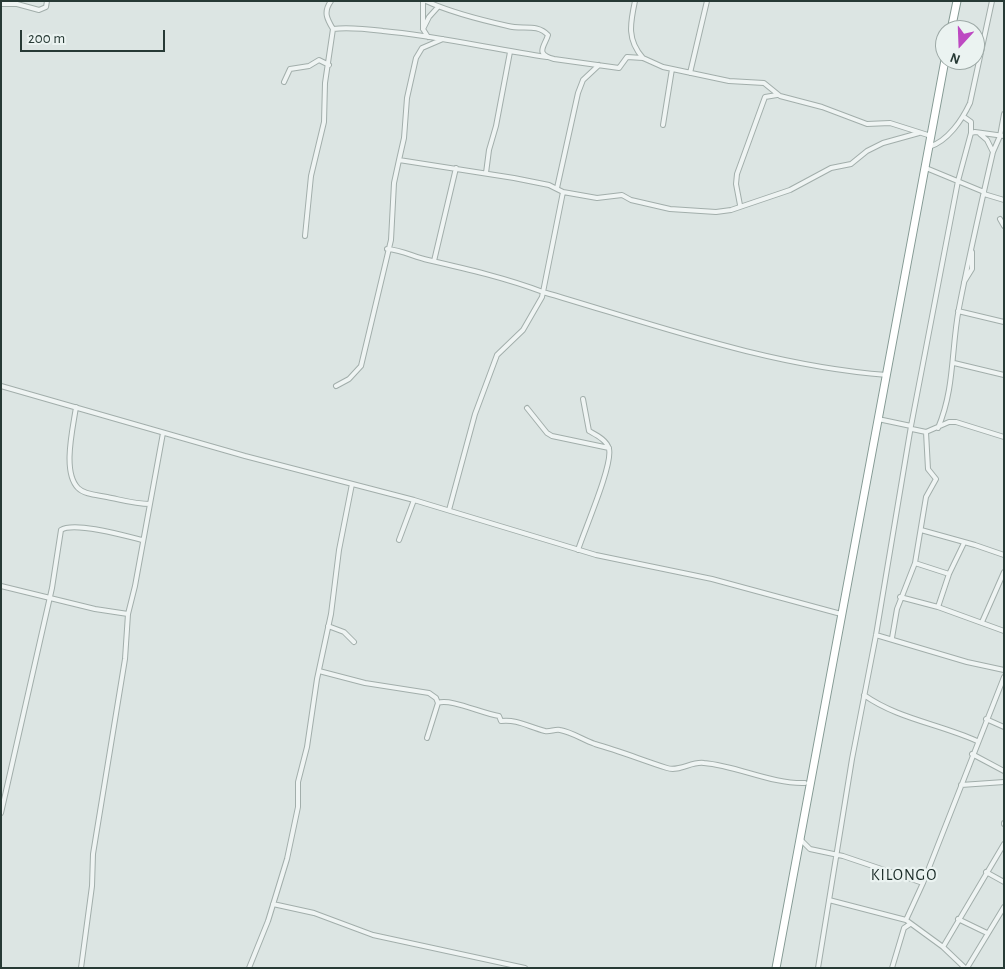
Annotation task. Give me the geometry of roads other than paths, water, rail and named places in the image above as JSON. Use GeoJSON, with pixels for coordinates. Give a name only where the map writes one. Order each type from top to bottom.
{"type":"FeatureCollection","features":[{"type":"Feature","properties":{"kind":"highway"},"geometry":{"type":"LineString","coordinates":[[953,20],[957,1]]}},
{"type":"Feature","properties":{"kind":"highway"},"geometry":{"type":"LineString","coordinates":[[776,968],[944,70]]}},
{"type":"Feature","properties":{"kind":"street"},"geometry":{"type":"LineString","coordinates":[[1,4],[17,4],[39,10],[46,7],[47,1]]}},
{"type":"Feature","properties":{"kind":"street"},"geometry":{"type":"LineString","coordinates":[[305,236],[311,176],[324,122],[325,84],[333,29],[327,20],[326,4],[331,1]]}},
{"type":"Feature","properties":{"kind":"street"},"geometry":{"type":"LineString","coordinates":[[428,36],[423,29],[426,1],[438,7],[506,26],[535,28],[545,32],[548,36],[542,46],[547,57]]}},
{"type":"Feature","properties":{"kind":"street"},"geometry":{"type":"LineString","coordinates":[[635,1],[631,19],[632,41],[633,46],[643,58],[658,66],[672,69],[738,82],[764,83],[777,95]]}},
{"type":"Feature","properties":{"kind":"street"},"geometry":{"type":"LineString","coordinates":[[690,72],[707,1]]}},
{"type":"Feature","properties":{"kind":"street"},"geometry":{"type":"LineString","coordinates":[[929,147],[946,137],[964,117],[970,103],[992,1]]}},
{"type":"Feature","properties":{"kind":"street"},"geometry":{"type":"LineString","coordinates":[[423,29],[429,17],[438,7]]}},
{"type":"Feature","properties":{"kind":"street"},"geometry":{"type":"LineString","coordinates":[[333,29],[355,28],[428,36],[510,52],[619,68],[627,57],[643,58]]}},
{"type":"Feature","properties":{"kind":"street"},"geometry":{"type":"LineString","coordinates":[[336,386],[349,379],[361,366],[382,286],[387,249],[391,240],[394,183],[404,138],[407,98],[416,58],[422,48],[443,40]]}},
{"type":"Feature","properties":{"kind":"street"},"geometry":{"type":"LineString","coordinates":[[486,173],[510,52]]}},
{"type":"Feature","properties":{"kind":"street"},"geometry":{"type":"LineString","coordinates":[[284,82],[290,70],[309,66],[319,60],[329,65]]}},
{"type":"Feature","properties":{"kind":"street"},"geometry":{"type":"LineString","coordinates":[[558,188],[578,93],[583,80],[599,65]]}},
{"type":"Feature","properties":{"kind":"street"},"geometry":{"type":"LineString","coordinates":[[663,126],[672,69]]}},
{"type":"Feature","properties":{"kind":"street"},"geometry":{"type":"LineString","coordinates":[[740,205],[736,186],[737,174],[767,95],[777,95],[868,124],[890,123],[931,136]]}},
{"type":"Feature","properties":{"kind":"street"},"geometry":{"type":"LineString","coordinates":[[938,428],[946,409],[954,363],[958,310],[993,152],[1002,136],[1004,114]]}},
{"type":"Feature","properties":{"kind":"street"},"geometry":{"type":"LineString","coordinates":[[818,968],[911,428],[958,181],[971,134],[971,122],[964,117]]}},
{"type":"Feature","properties":{"kind":"street"},"geometry":{"type":"LineString","coordinates":[[399,160],[486,173],[558,188],[563,192],[601,199],[622,195],[647,204],[681,210],[716,212],[731,210],[740,205],[790,190],[831,168],[852,164],[867,151],[882,144],[919,132]]}},
{"type":"Feature","properties":{"kind":"street"},"geometry":{"type":"LineString","coordinates":[[971,134],[975,132],[1002,136]]}},
{"type":"Feature","properties":{"kind":"street"},"geometry":{"type":"LineString","coordinates":[[979,133],[987,140],[993,152]]}},
{"type":"Feature","properties":{"kind":"street"},"geometry":{"type":"LineString","coordinates":[[434,261],[456,168]]}},
{"type":"Feature","properties":{"kind":"street"},"geometry":{"type":"LineString","coordinates":[[926,168],[1004,200]]}},
{"type":"Feature","properties":{"kind":"street"},"geometry":{"type":"LineString","coordinates":[[449,510],[475,414],[497,355],[523,330],[538,307],[543,292],[563,192]]}},
{"type":"Feature","properties":{"kind":"street"},"geometry":{"type":"LineString","coordinates":[[1000,219],[1004,226]]}},
{"type":"Feature","properties":{"kind":"street"},"geometry":{"type":"LineString","coordinates":[[387,249],[516,282],[543,292],[749,352],[848,372],[887,375]]}},
{"type":"Feature","properties":{"kind":"street"},"geometry":{"type":"LineString","coordinates":[[958,310],[1004,322]]}},
{"type":"Feature","properties":{"kind":"street"},"geometry":{"type":"LineString","coordinates":[[954,363],[1004,375]]}},
{"type":"Feature","properties":{"kind":"street"},"geometry":{"type":"LineString","coordinates":[[1,386],[163,433],[414,500],[578,550],[721,581],[841,614]]}},
{"type":"Feature","properties":{"kind":"street"},"geometry":{"type":"LineString","coordinates":[[578,550],[607,467],[609,448],[605,442],[589,431],[583,399]]}},
{"type":"Feature","properties":{"kind":"street"},"geometry":{"type":"LineString","coordinates":[[76,408],[70,467],[72,478],[77,487],[94,494],[131,503],[150,504]]}},
{"type":"Feature","properties":{"kind":"street"},"geometry":{"type":"LineString","coordinates":[[527,408],[552,436],[609,448]]}},
{"type":"Feature","properties":{"kind":"street"},"geometry":{"type":"LineString","coordinates":[[878,419],[926,432],[949,422],[956,422],[1004,438]]}},
{"type":"Feature","properties":{"kind":"street"},"geometry":{"type":"LineString","coordinates":[[892,638],[900,597],[915,563],[926,497],[936,479],[928,469],[926,432]]}},
{"type":"Feature","properties":{"kind":"street"},"geometry":{"type":"LineString","coordinates":[[81,968],[92,886],[93,854],[125,659],[128,614],[135,586],[163,433]]}},
{"type":"Feature","properties":{"kind":"street"},"geometry":{"type":"LineString","coordinates":[[249,968],[273,904],[287,859],[298,807],[298,782],[307,747],[339,550],[352,484]]}},
{"type":"Feature","properties":{"kind":"street"},"geometry":{"type":"LineString","coordinates":[[399,540],[414,500]]}},
{"type":"Feature","properties":{"kind":"street"},"geometry":{"type":"LineString","coordinates":[[1,813],[50,596],[60,534],[64,528],[103,532],[142,540]]}},
{"type":"Feature","properties":{"kind":"street"},"geometry":{"type":"LineString","coordinates":[[921,530],[1004,555]]}},
{"type":"Feature","properties":{"kind":"street"},"geometry":{"type":"LineString","coordinates":[[938,607],[949,574],[964,543]]}},
{"type":"Feature","properties":{"kind":"street"},"geometry":{"type":"LineString","coordinates":[[915,563],[949,574]]}},
{"type":"Feature","properties":{"kind":"street"},"geometry":{"type":"LineString","coordinates":[[982,622],[1004,572]]}},
{"type":"Feature","properties":{"kind":"street"},"geometry":{"type":"LineString","coordinates":[[1,586],[50,596],[95,609],[128,614]]}},
{"type":"Feature","properties":{"kind":"street"},"geometry":{"type":"LineString","coordinates":[[900,597],[938,607],[1004,631]]}},
{"type":"Feature","properties":{"kind":"street"},"geometry":{"type":"LineString","coordinates":[[328,626],[344,632],[354,642]]}},
{"type":"Feature","properties":{"kind":"street"},"geometry":{"type":"LineString","coordinates":[[876,635],[892,638],[967,662],[1004,670]]}},
{"type":"Feature","properties":{"kind":"street"},"geometry":{"type":"LineString","coordinates":[[319,671],[365,683],[429,693],[436,698],[438,703],[428,738]]}},
{"type":"Feature","properties":{"kind":"street"},"geometry":{"type":"LineString","coordinates":[[906,920],[923,882],[977,741],[1004,677]]}},
{"type":"Feature","properties":{"kind":"street"},"geometry":{"type":"LineString","coordinates":[[864,695],[880,707],[925,724],[957,732],[977,741]]}},
{"type":"Feature","properties":{"kind":"street"},"geometry":{"type":"LineString","coordinates":[[438,703],[443,701],[482,714],[499,716],[501,721],[521,722],[542,730],[560,730],[596,744],[611,747],[625,756],[640,757],[670,769],[702,762],[754,775],[795,783],[805,783]]}},
{"type":"Feature","properties":{"kind":"street"},"geometry":{"type":"LineString","coordinates":[[986,719],[1004,727]]}},
{"type":"Feature","properties":{"kind":"street"},"geometry":{"type":"LineString","coordinates":[[972,754],[1004,771]]}},
{"type":"Feature","properties":{"kind":"street"},"geometry":{"type":"LineString","coordinates":[[961,785],[1004,782]]}},
{"type":"Feature","properties":{"kind":"street"},"geometry":{"type":"LineString","coordinates":[[800,839],[810,849],[836,855],[923,882]]}},
{"type":"Feature","properties":{"kind":"street"},"geometry":{"type":"LineString","coordinates":[[943,947],[1004,844]]}},
{"type":"Feature","properties":{"kind":"street"},"geometry":{"type":"LineString","coordinates":[[986,872],[1004,882]]}},
{"type":"Feature","properties":{"kind":"street"},"geometry":{"type":"LineString","coordinates":[[829,900],[906,920],[943,947],[966,968],[1004,907]]}},
{"type":"Feature","properties":{"kind":"street"},"geometry":{"type":"LineString","coordinates":[[273,904],[308,912],[373,935],[525,968]]}},
{"type":"Feature","properties":{"kind":"street"},"geometry":{"type":"LineString","coordinates":[[958,919],[987,934]]}},
{"type":"Feature","properties":{"kind":"street"},"geometry":{"type":"LineString","coordinates":[[892,968],[904,928],[910,924]]}},
{"type":"Feature","properties":{"kind":"district","name":"KILONGO"},"geometry":{"type":"Point","coordinates":[904,875]}}]}
